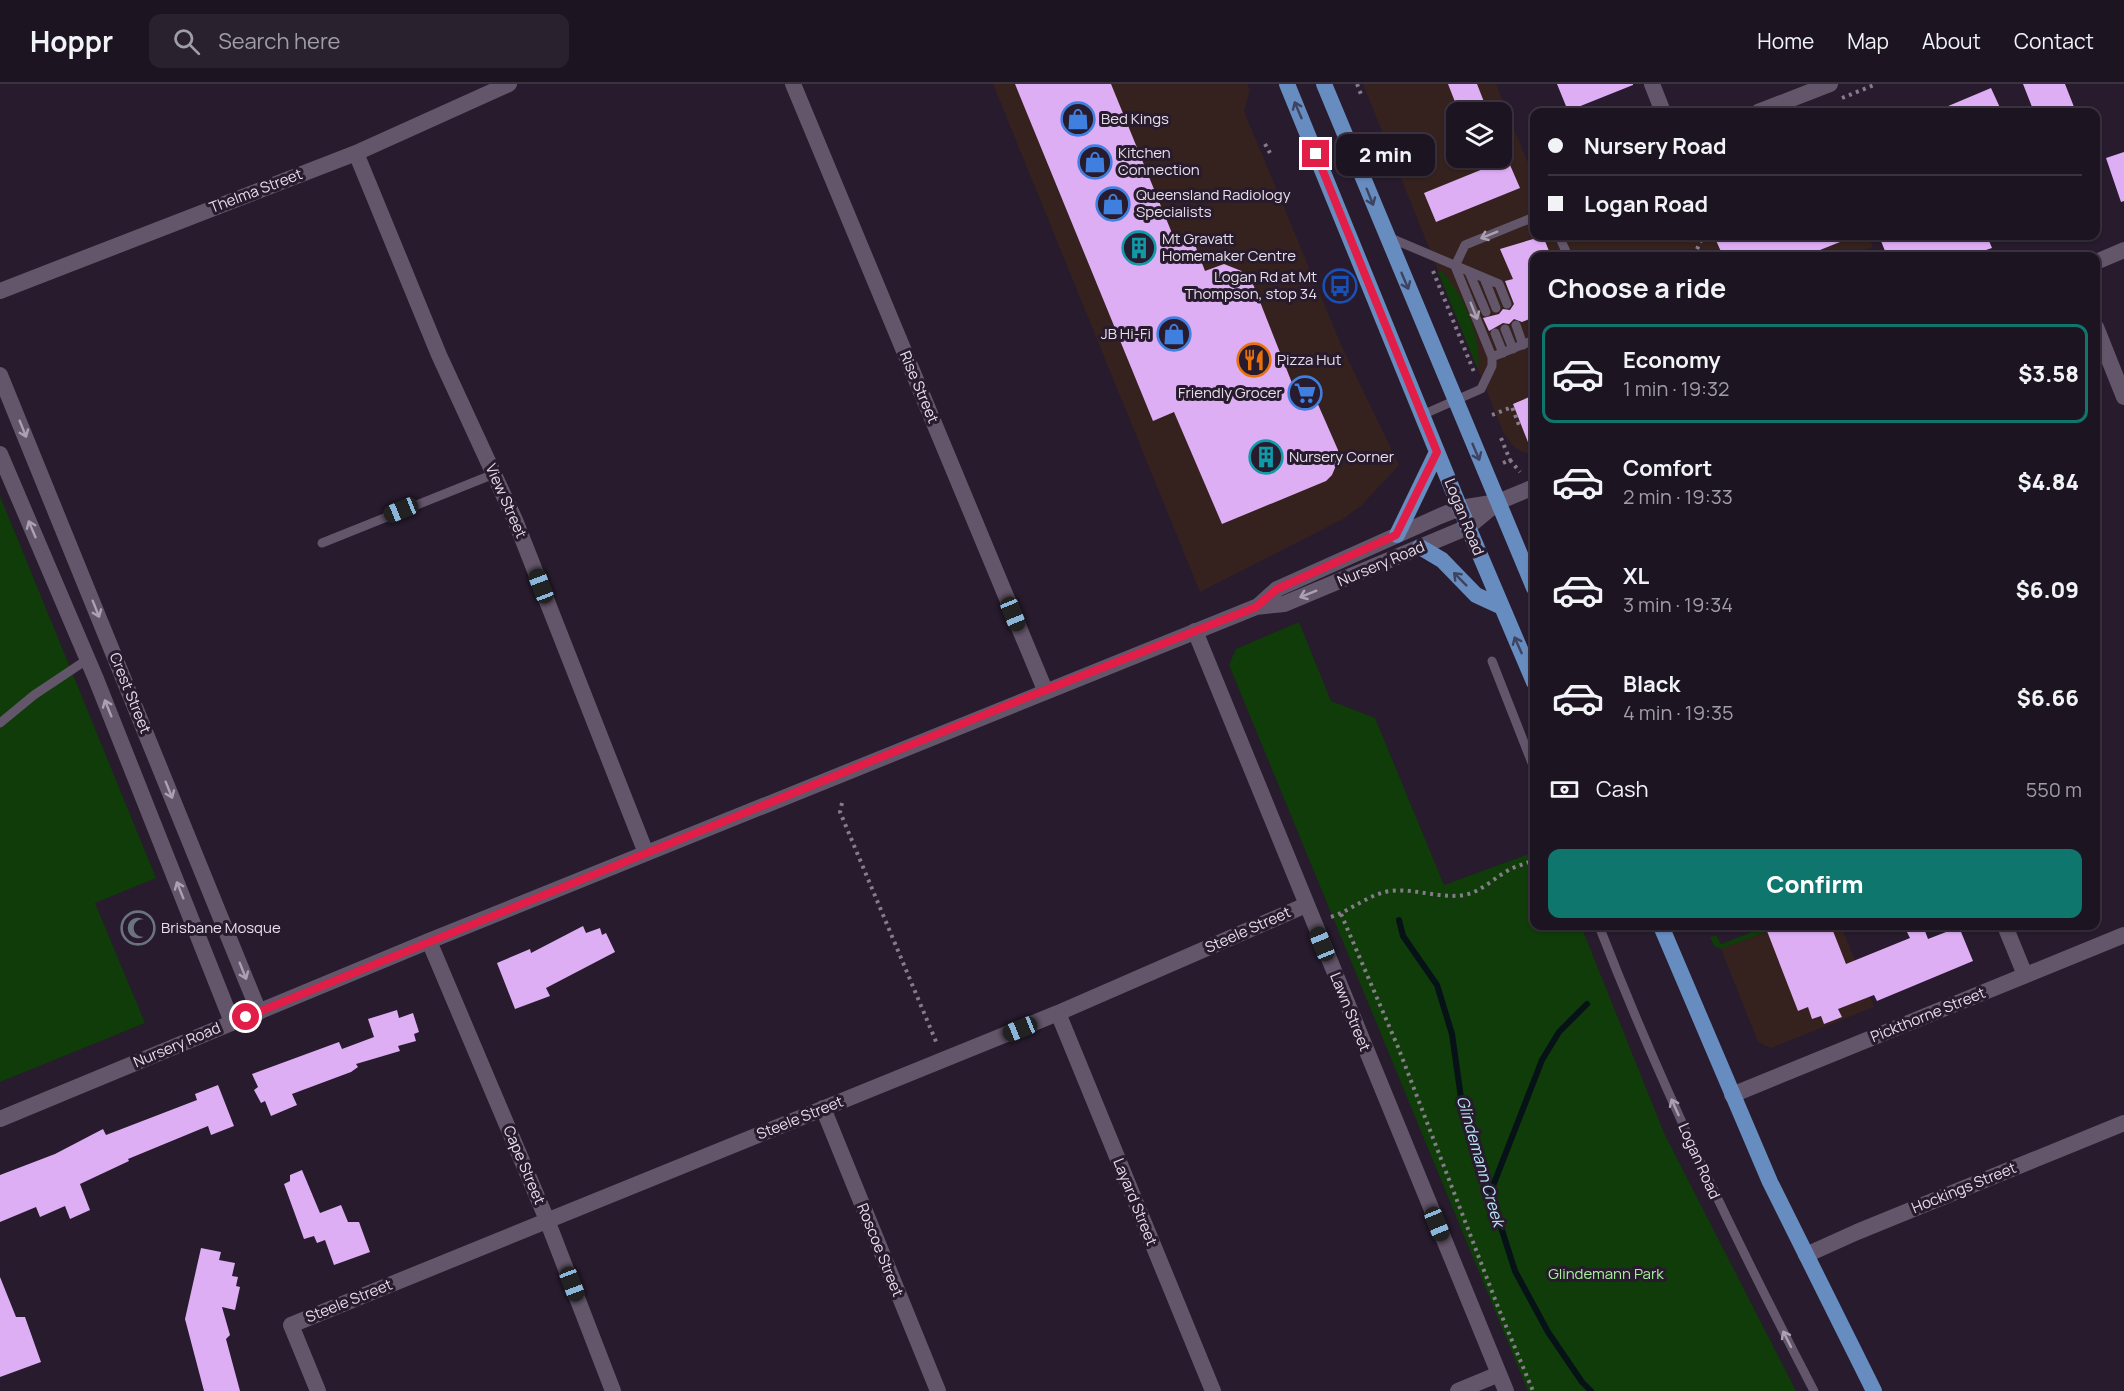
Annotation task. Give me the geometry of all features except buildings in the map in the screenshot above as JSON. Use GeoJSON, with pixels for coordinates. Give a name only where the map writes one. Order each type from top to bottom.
{"type":"FeatureCollection","features":[{"type":"Feature","properties":{"kind":"main road","name":"Logan Road"},"geometry":{"type":"LineString","coordinates":[[1287,84],[1460,508],[1530,673]]}},
{"type":"Feature","properties":{"kind":"main road"},"geometry":{"type":"LineString","coordinates":[[1324,84],[1530,578]]}},
{"type":"Feature","properties":{"kind":"main road"},"geometry":{"type":"LineString","coordinates":[[1396,535],[1437,452]]}},
{"type":"Feature","properties":{"kind":"main road"},"geometry":{"type":"LineString","coordinates":[[1420,547],[1442,560],[1476,595],[1502,607]]}},
{"type":"Feature","properties":{"kind":"main road"},"geometry":{"type":"LineString","coordinates":[[1663,930],[1732,1095],[1806,1255],[1874,1391]]}},
{"type":"Feature","properties":{"kind":"street","name":"Thelma Street"},"geometry":{"type":"LineString","coordinates":[[0,291],[356,153],[509,84]]}},
{"type":"Feature","properties":{"kind":"street","name":"Rise Street"},"geometry":{"type":"LineString","coordinates":[[793,84],[1045,690]]}},
{"type":"Feature","properties":{"kind":"street"},"geometry":{"type":"LineString","coordinates":[[1652,84],[1661,108]]}},
{"type":"Feature","properties":{"kind":"street"},"geometry":{"type":"LineString","coordinates":[[1768,108],[1830,84]]}},
{"type":"Feature","properties":{"kind":"street","name":"View Street"},"geometry":{"type":"LineString","coordinates":[[356,153],[440,355],[494,474],[646,853]]}},
{"type":"Feature","properties":{"kind":"street"},"geometry":{"type":"LineString","coordinates":[[2100,260],[2124,250]]}},
{"type":"Feature","properties":{"kind":"street"},"geometry":{"type":"LineString","coordinates":[[2100,337],[2124,397]]}},
{"type":"Feature","properties":{"kind":"street","name":"Crest Street"},"geometry":{"type":"LineString","coordinates":[[0,375],[259,1012]]}},
{"type":"Feature","properties":{"kind":"street","name":"Crest Street"},"geometry":{"type":"LineString","coordinates":[[0,454],[88,659],[232,1022]]}},
{"type":"Feature","properties":{"kind":"street","name":"Nursery Road"},"geometry":{"type":"LineString","coordinates":[[1256,607],[1277,589],[1396,535],[1460,508],[1498,502],[1530,489]]}},
{"type":"Feature","properties":{"kind":"street","name":"Nursery Road"},"geometry":{"type":"LineString","coordinates":[[0,1119],[1045,690],[1256,607],[1284,604],[1468,526],[1498,502]]}},
{"type":"Feature","properties":{"kind":"street","name":"Lawn Street"},"geometry":{"type":"LineString","coordinates":[[1195,632],[1506,1391]]}},
{"type":"Feature","properties":{"kind":"street","name":"Steele Street"},"geometry":{"type":"LineString","coordinates":[[318,1391],[291,1325],[1058,1013],[1306,905]]}},
{"type":"Feature","properties":{"kind":"street"},"geometry":{"type":"LineString","coordinates":[[2007,930],[2025,975]]}},
{"type":"Feature","properties":{"kind":"street","name":"Pickthorne Street"},"geometry":{"type":"LineString","coordinates":[[1732,1095],[2124,935]]}},
{"type":"Feature","properties":{"kind":"street","name":"Cape Street"},"geometry":{"type":"LineString","coordinates":[[429,941],[547,1220],[614,1391]]}},
{"type":"Feature","properties":{"kind":"street","name":"Layard Street"},"geometry":{"type":"LineString","coordinates":[[1058,1013],[1213,1391]]}},
{"type":"Feature","properties":{"kind":"street","name":"Roscoe Street"},"geometry":{"type":"LineString","coordinates":[[823,1108],[938,1391]]}},
{"type":"Feature","properties":{"kind":"street","name":"Hockings Street"},"geometry":{"type":"LineString","coordinates":[[1806,1255],[2124,1123]]}},
{"type":"Feature","properties":{"kind":"street"},"geometry":{"type":"LineString","coordinates":[[1458,1391],[1499,1374]]}},
{"type":"Feature","properties":{"kind":"lane"},"geometry":{"type":"LineString","coordinates":[[1422,415],[1481,389],[1490,374],[1492,357],[1455,266],[1465,245],[1530,219]]}},
{"type":"Feature","properties":{"kind":"lane"},"geometry":{"type":"LineString","coordinates":[[1386,236],[1499,284],[1507,304]]}},
{"type":"Feature","properties":{"kind":"lane"},"geometry":{"type":"LineString","coordinates":[[1469,272],[1486,312]]}},
{"type":"Feature","properties":{"kind":"lane"},"geometry":{"type":"LineString","coordinates":[[1484,278],[1496,308]]}},
{"type":"Feature","properties":{"kind":"lane"},"geometry":{"type":"LineString","coordinates":[[1516,325],[1523,345]]}},
{"type":"Feature","properties":{"kind":"lane"},"geometry":{"type":"LineString","coordinates":[[1505,329],[1513,349]]}},
{"type":"Feature","properties":{"kind":"lane"},"geometry":{"type":"LineString","coordinates":[[1495,333],[1503,353]]}},
{"type":"Feature","properties":{"kind":"lane"},"geometry":{"type":"LineString","coordinates":[[1492,357],[1530,342]]}},
{"type":"Feature","properties":{"kind":"lane"},"geometry":{"type":"LineString","coordinates":[[322,543],[494,474]]}},
{"type":"Feature","properties":{"kind":"lane"},"geometry":{"type":"LineString","coordinates":[[0,723],[34,694],[88,659]]}},
{"type":"Feature","properties":{"kind":"lane"},"geometry":{"type":"LineString","coordinates":[[1491,661],[1530,758]]}},
{"type":"Feature","properties":{"kind":"lane","name":"Logan Road"},"geometry":{"type":"LineString","coordinates":[[1601,930],[1629,1004],[1729,1226],[1814,1391]]}},
{"type":"Feature","properties":{"kind":"path"},"geometry":{"type":"LineString","coordinates":[[1357,84],[1362,97]]}},
{"type":"Feature","properties":{"kind":"path"},"geometry":{"type":"LineString","coordinates":[[1265,144],[1270,153]]}},
{"type":"Feature","properties":{"kind":"path"},"geometry":{"type":"LineString","coordinates":[[1426,253],[1474,373]]}},
{"type":"Feature","properties":{"kind":"path"},"geometry":{"type":"LineString","coordinates":[[1492,415],[1512,407],[1519,425],[1521,424]]}},
{"type":"Feature","properties":{"kind":"path"},"geometry":{"type":"LineString","coordinates":[[1501,438],[1510,460],[1517,465],[1520,472]]}},
{"type":"Feature","properties":{"kind":"path"},"geometry":{"type":"LineString","coordinates":[[1503,463],[1510,460]]}},
{"type":"Feature","properties":{"kind":"path"},"geometry":{"type":"LineString","coordinates":[[842,803],[840,812],[943,1060]]}},
{"type":"Feature","properties":{"kind":"path"},"geometry":{"type":"LineString","coordinates":[[1313,922],[1341,914],[1365,898],[1390,891],[1416,890],[1463,895],[1472,893],[1512,868],[1530,861]]}},
{"type":"Feature","properties":{"kind":"path"},"geometry":{"type":"LineString","coordinates":[[1341,914],[1398,1047],[1498,1307],[1533,1391]]}},
{"type":"Feature","properties":{"kind":"shaded area"},"geometry":{"type":"Polygon","coordinates":[[[993,84],[1247,84],[1250,90],[1244,111],[1342,347],[1399,465],[1362,505],[1343,519],[1200,592],[993,84]]]}},
{"type":"Feature","properties":{"kind":"shaded area"},"geometry":{"type":"Polygon","coordinates":[[[1363,84],[1496,84],[1503,102],[1446,102],[1446,168],[1512,168],[1512,124],[1530,168],[1530,240],[1870,240],[1873,247],[1860,252],[1530,252],[1529,454],[1515,448],[1504,434],[1363,84]]]}},
{"type":"Feature","properties":{"kind":"shaded area"},"geometry":{"type":"Polygon","coordinates":[[[1771,930],[1843,930],[1874,1007],[1771,1048],[1758,1042],[1721,949],[1771,930]]]}},
{"type":"Feature","properties":{"kind":"green space"},"geometry":{"type":"Polygon","coordinates":[[[1441,271],[1457,292],[1470,317],[1477,344],[1478,370],[1438,272],[1441,271]]]}},
{"type":"Feature","properties":{"kind":"green space"},"geometry":{"type":"Polygon","coordinates":[[[0,496],[156,878],[95,903],[145,1023],[0,1082],[0,496]]]}},
{"type":"Feature","properties":{"kind":"green space","name":"Glindemann Park"},"geometry":{"type":"Polygon","coordinates":[[[1299,622],[1331,701],[1375,718],[1444,885],[1530,853],[1530,930],[1583,930],[1664,1133],[1796,1391],[1528,1391],[1229,665],[1236,649],[1299,622]]]}},
{"type":"Feature","properties":{"kind":"green space"},"geometry":{"type":"Polygon","coordinates":[[[1758,930],[1771,930],[1721,949],[1714,946],[1710,937],[1716,935],[1721,944],[1758,930]]]}},
{"type":"Feature","properties":{"kind":"waterway","name":"Glindemann Creek"},"geometry":{"type":"LineString","coordinates":[[1399,920],[1403,936],[1437,985],[1452,1034],[1462,1105],[1515,1271],[1548,1332],[1582,1382],[1591,1391]]}},
{"type":"Feature","properties":{"kind":"waterway"},"geometry":{"type":"LineString","coordinates":[[1491,1191],[1542,1060],[1559,1032],[1587,1004]]}},
{"type":"Feature","properties":{"kind":"place","name":"Bed Kings"},"geometry":{"type":"Point","coordinates":[1078,119]}},
{"type":"Feature","properties":{"kind":"place","name":"Kitchen Connection"},"geometry":{"type":"Point","coordinates":[1095,162]}},
{"type":"Feature","properties":{"kind":"place","name":"Queensland Radiology Specialists"},"geometry":{"type":"Point","coordinates":[1113,204]}},
{"type":"Feature","properties":{"kind":"place","name":"Mt Gravatt Homemaker Centre"},"geometry":{"type":"Point","coordinates":[1139,248]}},
{"type":"Feature","properties":{"kind":"place","name":"Logan Rd at Mt Thompson, stop 34"},"geometry":{"type":"Point","coordinates":[1340,286]}},
{"type":"Feature","properties":{"kind":"place","name":"JB Hi-Fi"},"geometry":{"type":"Point","coordinates":[1174,334]}},
{"type":"Feature","properties":{"kind":"place","name":"Pizza Hut"},"geometry":{"type":"Point","coordinates":[1254,360]}},
{"type":"Feature","properties":{"kind":"place","name":"Friendly Grocer"},"geometry":{"type":"Point","coordinates":[1305,393]}},
{"type":"Feature","properties":{"kind":"place","name":"Nursery Corner"},"geometry":{"type":"Point","coordinates":[1266,457]}},
{"type":"Feature","properties":{"kind":"place","name":"Brisbane Mosque"},"geometry":{"type":"Point","coordinates":[138,928]}},
{"type":"Feature","properties":{"kind":"route"},"geometry":{"type":"LineString","coordinates":[[246,1017],[1023,699],[1256,607],[1277,589],[1396,535],[1437,452],[1316,154]]}}]}
